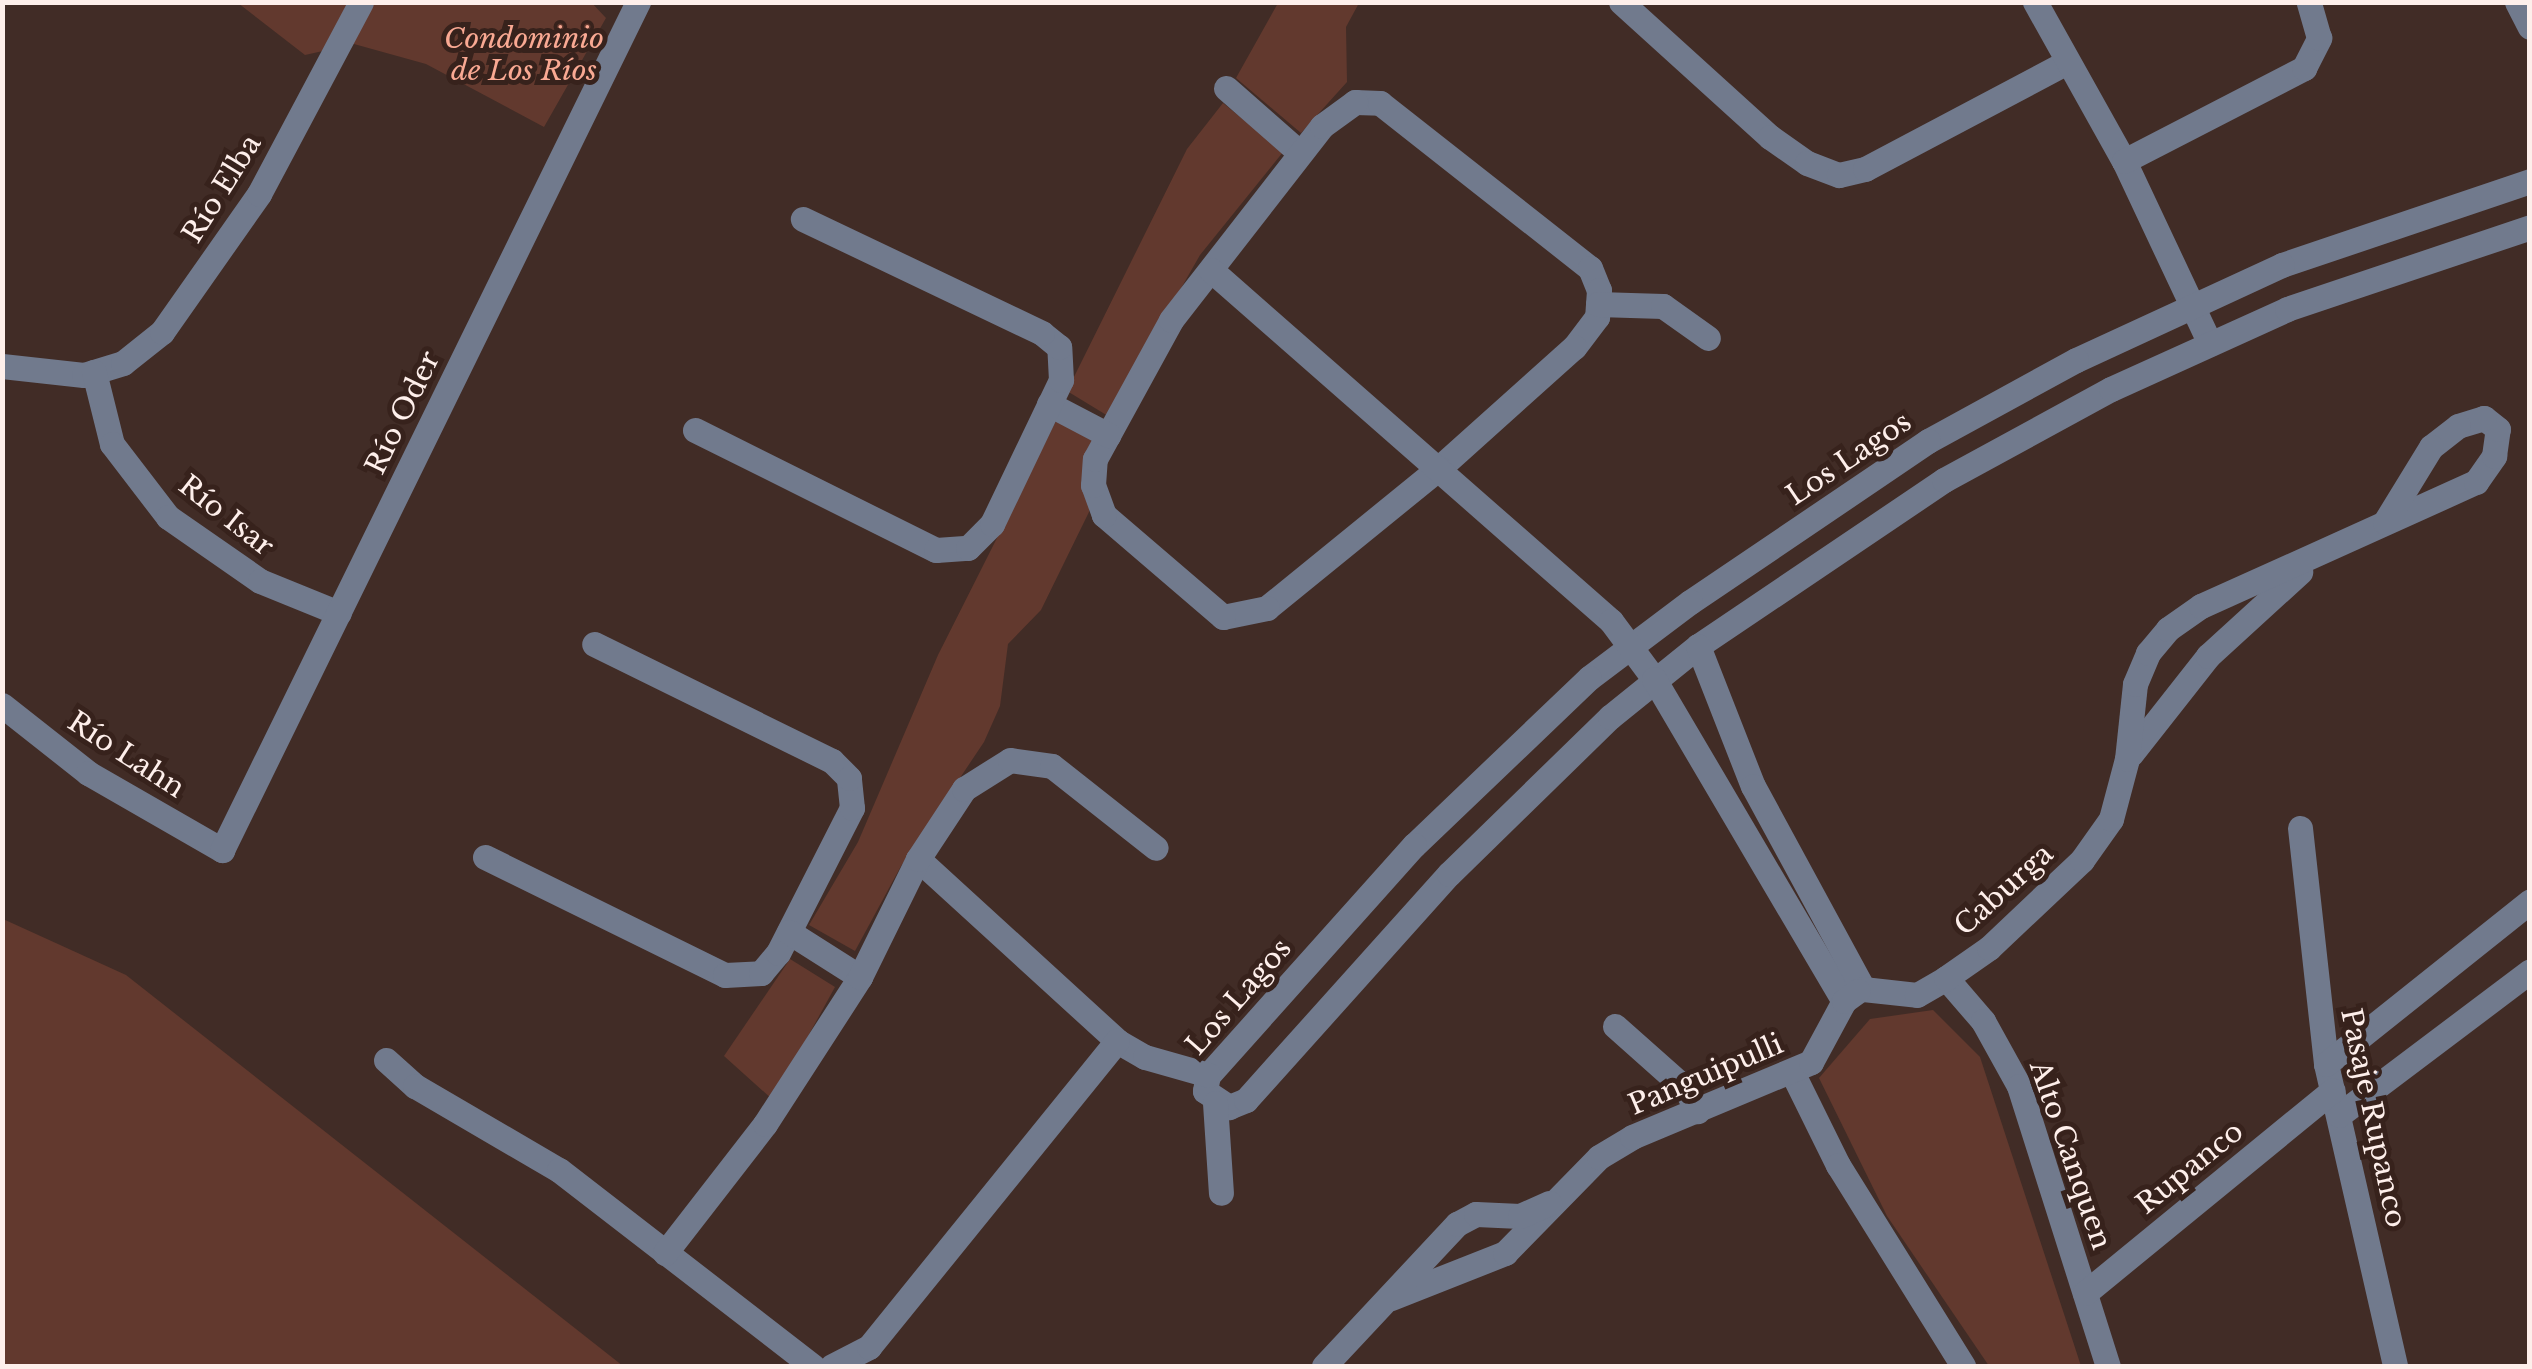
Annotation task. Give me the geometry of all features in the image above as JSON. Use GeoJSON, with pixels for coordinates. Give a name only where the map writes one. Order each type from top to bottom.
{"type":"FeatureCollection","features":[{"type":"Feature","properties":{"kind":"street","name":"Río Elba"},"geometry":{"type":"LineString","coordinates":[[94,372],[123,364],[162,332],[259,194],[362,2]]}},
{"type":"Feature","properties":{"kind":"street","name":"Río Oder"},"geometry":{"type":"LineString","coordinates":[[222,850],[638,2]]}},
{"type":"Feature","properties":{"kind":"street"},"geometry":{"type":"LineString","coordinates":[[1621,2],[1636,11],[1770,136],[1807,163],[1839,175],[1865,169],[2065,63]]}},
{"type":"Feature","properties":{"kind":"street"},"geometry":{"type":"LineString","coordinates":[[2035,2],[2065,63],[2124,161],[2210,344]]}},
{"type":"Feature","properties":{"kind":"street"},"geometry":{"type":"LineString","coordinates":[[2124,161],[2304,68],[2319,38],[2309,2]]}},
{"type":"Feature","properties":{"kind":"street"},"geometry":{"type":"LineString","coordinates":[[2517,2],[2530,27]]}},
{"type":"Feature","properties":{"kind":"street"},"geometry":{"type":"LineString","coordinates":[[1226,88],[1300,153]]}},
{"type":"Feature","properties":{"kind":"street"},"geometry":{"type":"LineString","coordinates":[[1355,102],[1380,104],[1590,268],[1597,317],[1574,347],[1439,468],[1268,608],[1223,617],[1104,515],[1093,486],[1095,459],[1171,320],[1210,270],[1337,111],[1355,102]]}},
{"type":"Feature","properties":{"kind":"street","name":"Los Lagos"},"geometry":{"type":"LineString","coordinates":[[1222,1193],[1214,1103],[1205,1091],[1208,1075],[1414,845],[1575,690],[1928,440],[2076,360],[2282,265],[2530,182]]}},
{"type":"Feature","properties":{"kind":"street"},"geometry":{"type":"LineString","coordinates":[[695,430],[926,546],[958,552],[986,534],[1049,404],[1064,364],[1052,338],[803,220]]}},
{"type":"Feature","properties":{"kind":"street"},"geometry":{"type":"LineString","coordinates":[[1214,1103],[1230,1108],[1246,1100],[1450,874],[1654,679],[1944,480],[2286,309],[2530,228]]}},
{"type":"Feature","properties":{"kind":"street"},"geometry":{"type":"LineString","coordinates":[[1210,270],[1582,593],[1632,646],[1725,804],[1853,995]]}},
{"type":"Feature","properties":{"kind":"street"},"geometry":{"type":"LineString","coordinates":[[1598,304],[1663,306],[1708,338]]}},
{"type":"Feature","properties":{"kind":"street"},"geometry":{"type":"LineString","coordinates":[[2,366],[94,372]]}},
{"type":"Feature","properties":{"kind":"street","name":"Río Isar"},"geometry":{"type":"LineString","coordinates":[[94,372],[112,444],[168,517],[260,581],[339,613]]}},
{"type":"Feature","properties":{"kind":"street"},"geometry":{"type":"LineString","coordinates":[[1049,404],[1108,435]]}},
{"type":"Feature","properties":{"kind":"street","name":"Caburga"},"geometry":{"type":"LineString","coordinates":[[1853,995],[1917,995],[1946,978],[1989,948],[2082,860],[2111,819],[2128,758],[2135,684],[2168,629],[2200,606],[2311,562],[2384,522],[2476,482],[2494,456],[2498,428],[2484,418],[2458,426],[2430,447],[2384,522]]}},
{"type":"Feature","properties":{"kind":"street","name":"Caburga"},"geometry":{"type":"LineString","coordinates":[[2128,758],[2208,656],[2311,562]]}},
{"type":"Feature","properties":{"kind":"street"},"geometry":{"type":"LineString","coordinates":[[484,858],[734,977],[768,967],[852,808],[845,772],[594,644]]}},
{"type":"Feature","properties":{"kind":"street"},"geometry":{"type":"LineString","coordinates":[[1698,646],[1753,786],[1853,995]]}},
{"type":"Feature","properties":{"kind":"street","name":"Río Lahn"},"geometry":{"type":"LineString","coordinates":[[2,704],[88,773],[222,850]]}},
{"type":"Feature","properties":{"kind":"street"},"geometry":{"type":"LineString","coordinates":[[666,1254],[766,1124],[860,977],[918,859],[964,788],[1010,760],[1052,766],[1156,848]]}},
{"type":"Feature","properties":{"kind":"street"},"geometry":{"type":"LineString","coordinates":[[1725,804],[1753,786]]}},
{"type":"Feature","properties":{"kind":"street","name":"Pasaje Rupanco"},"geometry":{"type":"LineString","coordinates":[[2300,828],[2326,1064],[2394,1362]]}},
{"type":"Feature","properties":{"kind":"street"},"geometry":{"type":"LineString","coordinates":[[918,859],[1117,1041],[1145,1057],[1208,1075]]}},
{"type":"Feature","properties":{"kind":"street"},"geometry":{"type":"LineString","coordinates":[[2326,1064],[2530,901]]}},
{"type":"Feature","properties":{"kind":"street"},"geometry":{"type":"LineString","coordinates":[[788,932],[860,977]]}},
{"type":"Feature","properties":{"kind":"street","name":"Rupanco"},"geometry":{"type":"LineString","coordinates":[[2085,1293],[2336,1103],[2530,970]]}},
{"type":"Feature","properties":{"kind":"street","name":"Alto Canquen"},"geometry":{"type":"LineString","coordinates":[[1946,978],[1983,1021],[2019,1086],[2108,1366]]}},
{"type":"Feature","properties":{"kind":"street","name":"Panguipulli"},"geometry":{"type":"LineString","coordinates":[[1391,1298],[1505,1253],[1599,1157],[1697,1110],[1793,1074],[1823,1046],[1853,995]]}},
{"type":"Feature","properties":{"kind":"street"},"geometry":{"type":"LineString","coordinates":[[1615,1026],[1686,1088],[1697,1110]]}},
{"type":"Feature","properties":{"kind":"street"},"geometry":{"type":"LineString","coordinates":[[832,1366],[868,1346],[1117,1041]]}},
{"type":"Feature","properties":{"kind":"street"},"geometry":{"type":"LineString","coordinates":[[1234,1047],[1240,1068],[1268,1074]]}},
{"type":"Feature","properties":{"kind":"street"},"geometry":{"type":"LineString","coordinates":[[386,1060],[415,1086],[532,1151],[813,1366]]}},
{"type":"Feature","properties":{"kind":"street"},"geometry":{"type":"LineString","coordinates":[[1793,1074],[1838,1165],[1963,1366]]}},
{"type":"Feature","properties":{"kind":"street","name":"Panguipulli"},"geometry":{"type":"LineString","coordinates":[[1324,1366],[1457,1224],[1476,1214],[1520,1216],[1554,1201]]}},
{"type":"Feature","properties":{"kind":"green space","name":"Condominio de Los Ríos"},"geometry":{"type":"Polygon","coordinates":[[[591,2],[606,18],[544,127],[426,64],[354,44],[305,55],[238,3],[591,2]]]}},
{"type":"Feature","properties":{"kind":"green space"},"geometry":{"type":"Polygon","coordinates":[[[1278,3],[1359,3],[1346,27],[1347,82],[1301,133],[1236,78],[1278,3]]]}},
{"type":"Feature","properties":{"kind":"green space"},"geometry":{"type":"Polygon","coordinates":[[[1223,103],[1283,152],[1200,255],[1108,416],[1067,391],[1187,149],[1223,103]]]}},
{"type":"Feature","properties":{"kind":"green space"},"geometry":{"type":"Polygon","coordinates":[[[1058,417],[1094,436],[1089,512],[1041,610],[1008,644],[1000,706],[984,742],[901,866],[855,951],[809,925],[858,842],[938,655],[1058,417]]]}},
{"type":"Feature","properties":{"kind":"green space"},"geometry":{"type":"Polygon","coordinates":[[[3,919],[126,975],[623,1366],[3,1366],[3,919]]]}},
{"type":"Feature","properties":{"kind":"green space"},"geometry":{"type":"Polygon","coordinates":[[[790,959],[835,987],[773,1100],[724,1056],[790,959]]]}},
{"type":"Feature","properties":{"kind":"green space"},"geometry":{"type":"Polygon","coordinates":[[[1933,1010],[1980,1057],[2081,1366],[1989,1366],[1887,1216],[1819,1078],[1870,1019],[1933,1010]]]}}]}
